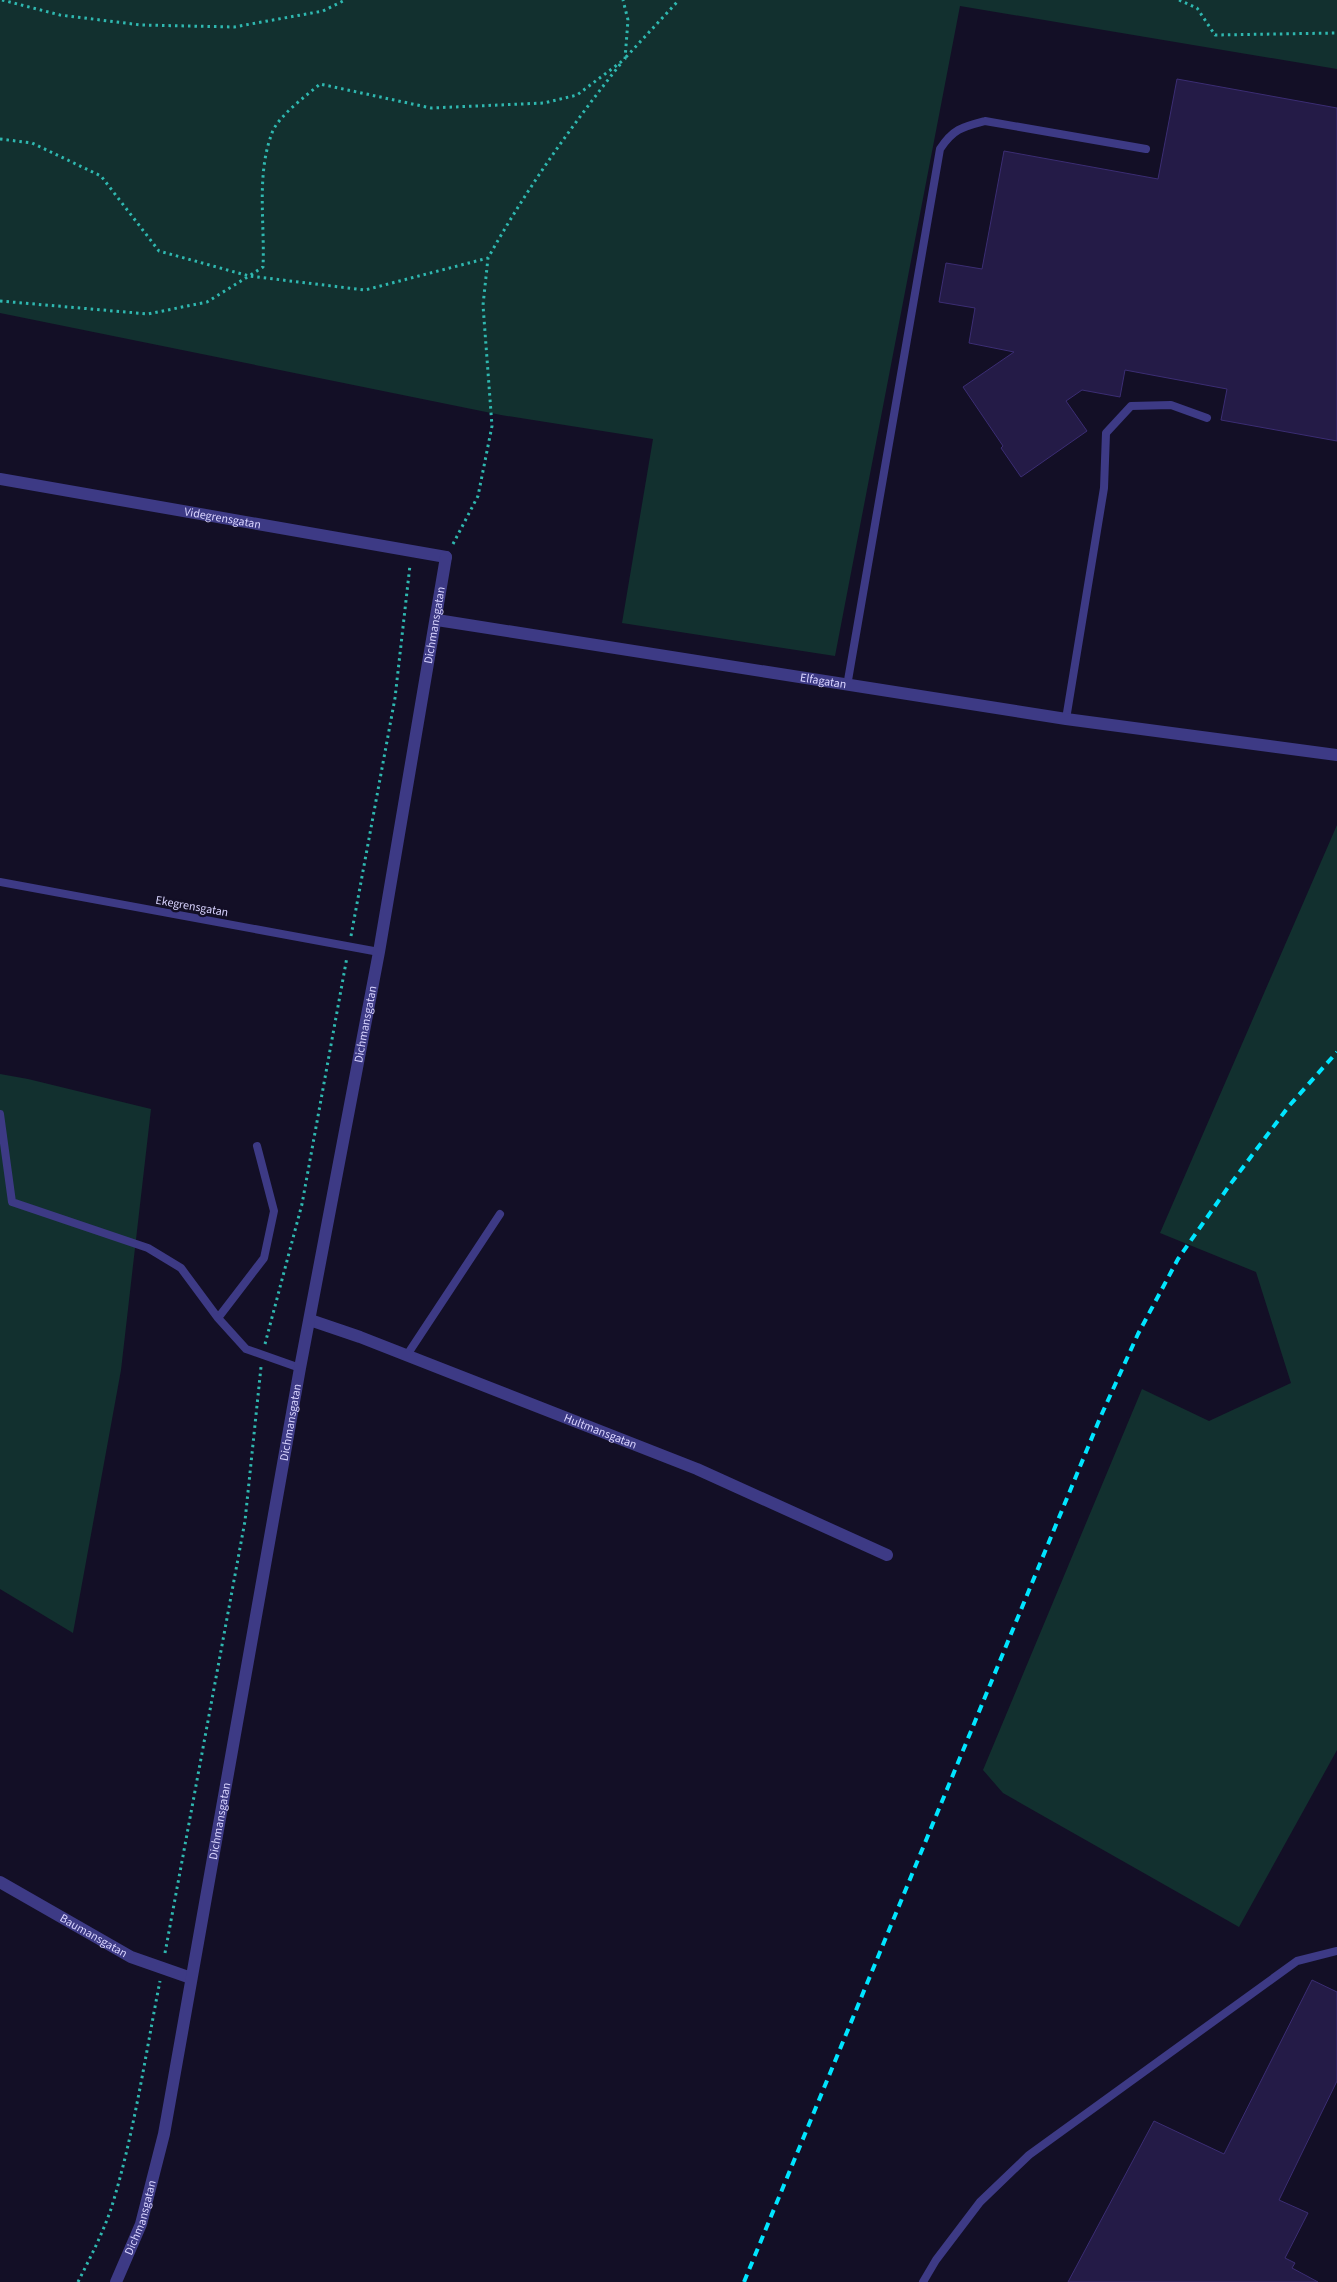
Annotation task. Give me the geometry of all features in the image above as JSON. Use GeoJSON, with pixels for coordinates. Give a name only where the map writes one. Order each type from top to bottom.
{"type":"FeatureCollection","features":[{"type":"Feature","properties":{"kind":"street","name":"Videgrensgatan"},"geometry":{"type":"LineString","coordinates":[[0,479],[446,558]]}},
{"type":"Feature","properties":{"kind":"street","name":"Dichmansgatan"},"geometry":{"type":"LineString","coordinates":[[116,2282],[141,2224],[164,2134],[300,1368],[379,952],[437,620],[446,558]]}},
{"type":"Feature","properties":{"kind":"street","name":"Elfagatan"},"geometry":{"type":"LineString","coordinates":[[437,620],[1066,719],[1337,755]]}},
{"type":"Feature","properties":{"kind":"street","name":"Hultmansgatan"},"geometry":{"type":"LineString","coordinates":[[310,1320],[407,1355],[697,1469],[887,1555]]}},
{"type":"Feature","properties":{"kind":"street","name":"Baumansgatan"},"geometry":{"type":"LineString","coordinates":[[0,1882],[130,1957],[192,1978]]}},
{"type":"Feature","properties":{"kind":"lane"},"geometry":{"type":"LineString","coordinates":[[847,686],[940,149],[949,135],[964,126],[985,121],[1146,149]]}},
{"type":"Feature","properties":{"kind":"lane"},"geometry":{"type":"LineString","coordinates":[[1066,719],[1104,488],[1106,433],[1131,406],[1171,405],[1207,418]]}},
{"type":"Feature","properties":{"kind":"lane","name":"Ekegrensgatan"},"geometry":{"type":"LineString","coordinates":[[0,882],[379,952]]}},
{"type":"Feature","properties":{"kind":"lane"},"geometry":{"type":"LineString","coordinates":[[0,1114],[12,1202],[148,1248],[181,1268],[218,1318],[246,1349],[300,1368]]}},
{"type":"Feature","properties":{"kind":"lane"},"geometry":{"type":"LineString","coordinates":[[218,1318],[264,1258],[274,1211],[257,1146]]}},
{"type":"Feature","properties":{"kind":"lane"},"geometry":{"type":"LineString","coordinates":[[407,1355],[500,1214]]}},
{"type":"Feature","properties":{"kind":"lane"},"geometry":{"type":"LineString","coordinates":[[923,2282],[936,2260],[980,2202],[1029,2155],[1297,1961],[1337,1950]]}},
{"type":"Feature","properties":{"kind":"path"},"geometry":{"type":"LineString","coordinates":[[2,0],[60,15],[132,24],[234,27],[323,11],[346,0]]}},
{"type":"Feature","properties":{"kind":"path"},"geometry":{"type":"LineString","coordinates":[[0,300],[148,314],[207,302],[263,267],[263,179],[272,132],[293,107],[320,84],[431,108],[544,103],[577,95],[625,59],[628,20],[623,0]]}},
{"type":"Feature","properties":{"kind":"path"},"geometry":{"type":"LineString","coordinates":[[446,558],[478,496],[492,426],[483,305],[488,258],[517,205],[566,133],[625,59],[679,0]]}},
{"type":"Feature","properties":{"kind":"path"},"geometry":{"type":"LineString","coordinates":[[1179,0],[1197,8],[1216,35],[1337,33]]}},
{"type":"Feature","properties":{"kind":"path"},"geometry":{"type":"LineString","coordinates":[[0,140],[32,143],[101,176],[159,251],[249,276],[365,290],[488,258]]}},
{"type":"Feature","properties":{"kind":"path"},"geometry":{"type":"LineString","coordinates":[[78,2282],[96,2246],[110,2210],[128,2146],[245,1521],[262,1355],[302,1204],[395,698],[412,552]]}},
{"type":"Feature","properties":{"kind":"green space"},"geometry":{"type":"Polygon","coordinates":[[[0,0],[1337,0],[1337,69],[960,6],[835,656],[622,623],[653,439],[501,415],[0,313],[0,0]]]}},
{"type":"Feature","properties":{"kind":"green space"},"geometry":{"type":"Polygon","coordinates":[[[1337,825],[1337,1750],[1239,1927],[1003,1793],[983,1770],[1142,1389],[1209,1421],[1291,1383],[1256,1272],[1160,1233],[1337,825]]]}},
{"type":"Feature","properties":{"kind":"green space"},"geometry":{"type":"Polygon","coordinates":[[[0,1074],[151,1109],[121,1370],[73,1633],[0,1589],[0,1074]]]}},
{"type":"Feature","properties":{"kind":"building"},"geometry":{"type":"Polygon","coordinates":[[[1177,79],[1337,108],[1337,441],[1221,420],[1227,389],[1125,370],[1120,397],[1082,390],[1066,401],[1087,431],[1021,477],[1001,448],[1003,446],[963,387],[1014,352],[969,343],[975,308],[939,302],[946,263],[982,269],[1004,151],[1158,179],[1177,79]]]}},
{"type":"Feature","properties":{"kind":"building"},"geometry":{"type":"Polygon","coordinates":[[[1312,1980],[1337,1992],[1337,2081],[1279,2200],[1308,2213],[1285,2258],[1295,2263],[1292,2268],[1318,2282],[1068,2282],[1154,2121],[1224,2154],[1312,1980]]]}},
{"type":"Feature","properties":{"kind":"railway"},"geometry":{"type":"LineString","coordinates":[[744,2282],[1100,1418],[1138,1334],[1178,1259],[1229,1186],[1289,1106],[1337,1052]]}}]}
